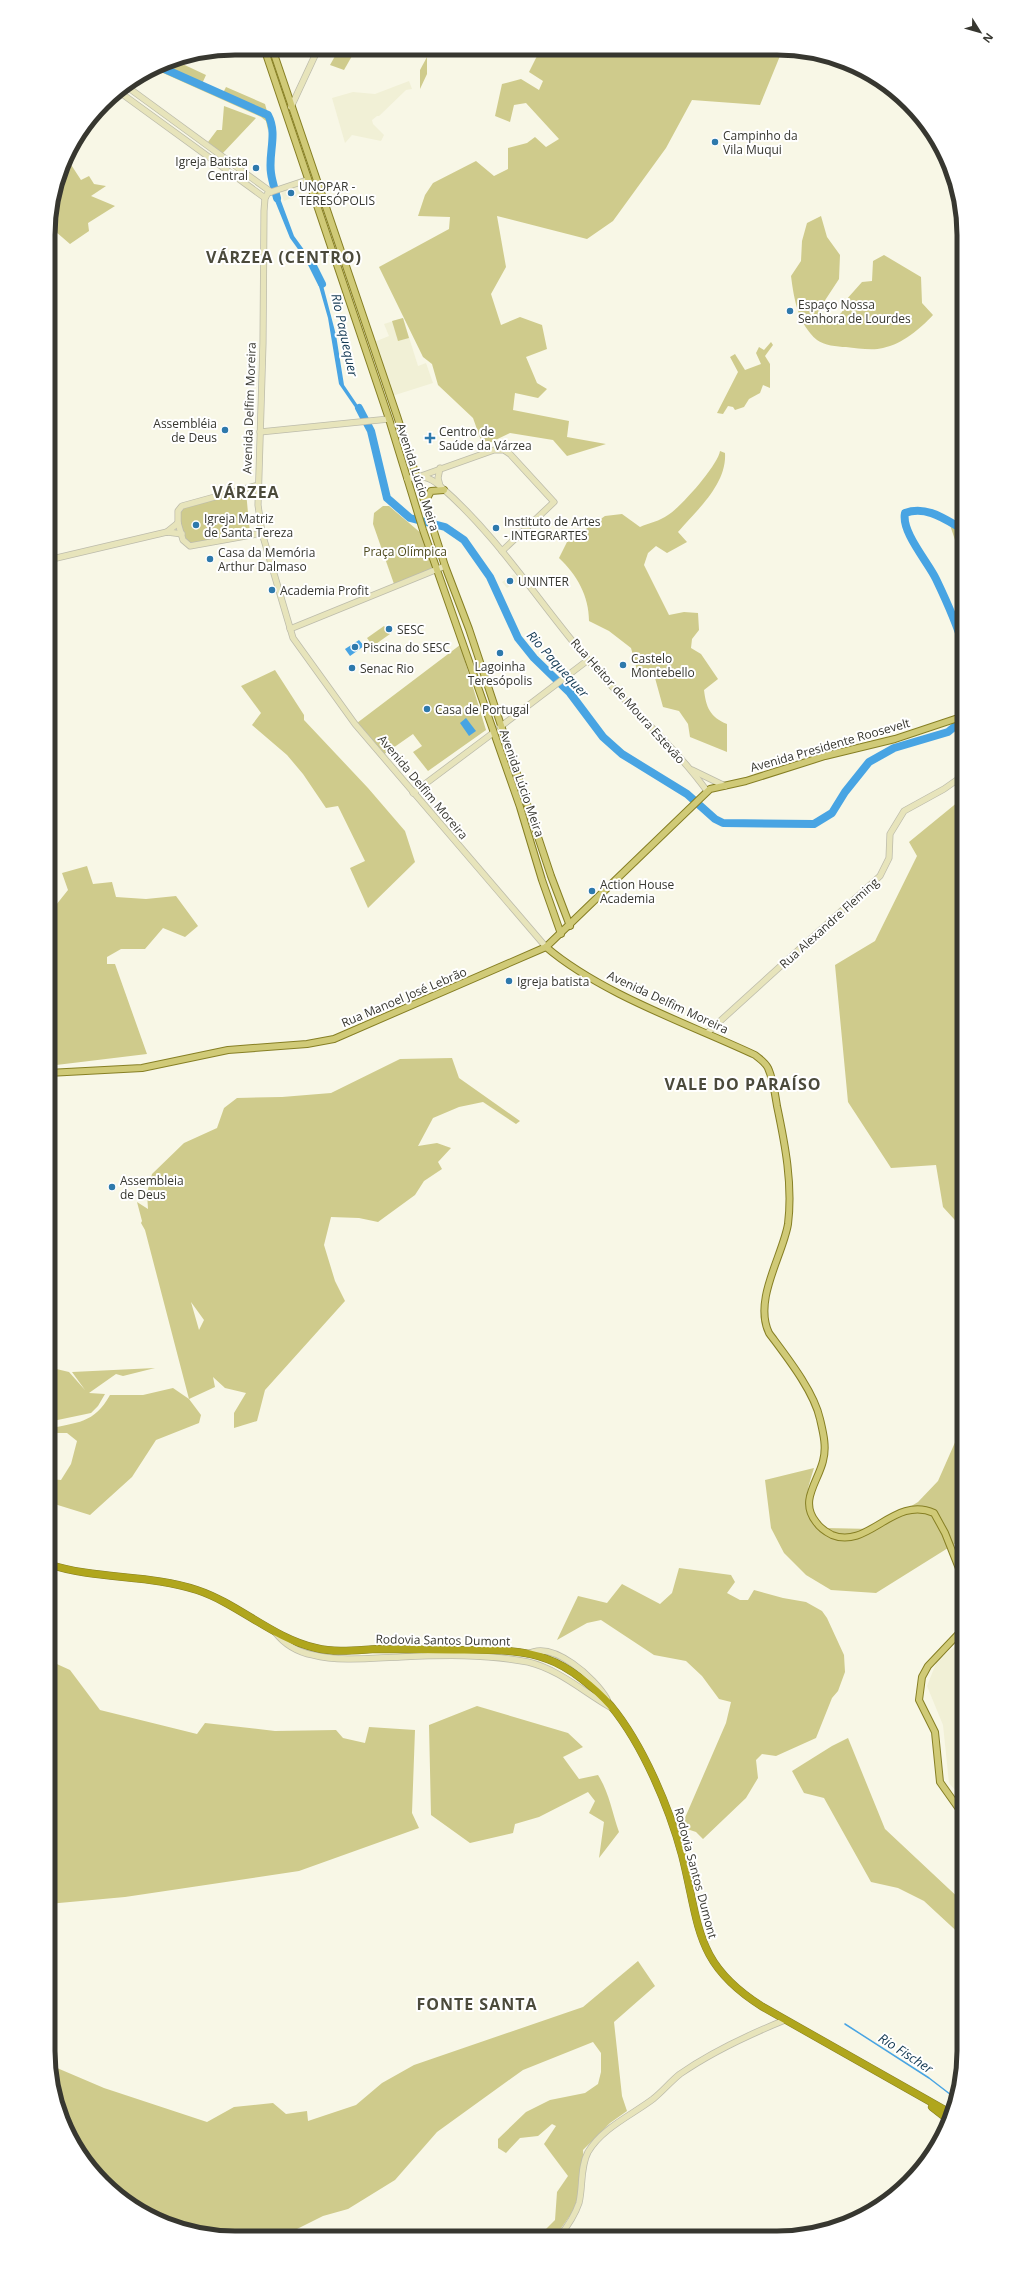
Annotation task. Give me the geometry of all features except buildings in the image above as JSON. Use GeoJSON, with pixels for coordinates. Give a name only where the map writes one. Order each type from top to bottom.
{"type":"FeatureCollection","features":[{"type":"Feature","properties":{"kind":"highway","name":"Rodovia Santos Dumont"},"geometry":{"type":"LineString","coordinates":[[55,1566],[72,1570],[158,1582],[197,1590],[228,1604],[274,1631],[308,1646],[328,1650],[495,1651],[546,1658],[562,1667],[583,1680],[612,1707],[633,1740],[664,1800],[682,1857],[700,1937],[709,1956],[721,1974],[735,1988],[785,2020],[946,2111]]}},
{"type":"Feature","properties":{"kind":"highway"},"geometry":{"type":"LineString","coordinates":[[918,2096],[944,2117]]}},
{"type":"Feature","properties":{"kind":"main road","name":"Avenida Lúcio Meira"},"geometry":{"type":"LineString","coordinates":[[266,55],[307,180],[389,419],[422,526],[520,807],[542,880],[561,934]]}},
{"type":"Feature","properties":{"kind":"main road","name":"Avenida Lúcio Meira"},"geometry":{"type":"LineString","coordinates":[[274,55],[418,476],[445,566],[469,629],[500,727],[551,876],[570,926]]}},
{"type":"Feature","properties":{"kind":"main road"},"geometry":{"type":"LineString","coordinates":[[291,107],[315,55]]}},
{"type":"Feature","properties":{"kind":"main road"},"geometry":{"type":"LineString","coordinates":[[130,89],[262,187],[272,191]]}},
{"type":"Feature","properties":{"kind":"main road"},"geometry":{"type":"LineString","coordinates":[[123,95],[265,198],[272,191],[279,188],[307,180]]}},
{"type":"Feature","properties":{"kind":"main road"},"geometry":{"type":"LineString","coordinates":[[189,144],[195,136]]}},
{"type":"Feature","properties":{"kind":"main road"},"geometry":{"type":"LineString","coordinates":[[257,193],[262,187]]}},
{"type":"Feature","properties":{"kind":"main road","name":"Avenida Delfim Moreira"},"geometry":{"type":"LineString","coordinates":[[265,198],[258,505],[262,533],[294,640],[336,699],[413,793],[546,947],[568,963],[623,996],[762,1059],[768,1068],[773,1084],[786,1159],[788,1207],[786,1230],[770,1276],[766,1321],[770,1333],[809,1393],[820,1417],[825,1451],[823,1461],[808,1498],[811,1515],[819,1527],[826,1532],[841,1537],[859,1535],[904,1511],[926,1510],[934,1513],[939,1520],[957,1564]]}},
{"type":"Feature","properties":{"kind":"main road"},"geometry":{"type":"LineString","coordinates":[[260,432],[389,419]]}},
{"type":"Feature","properties":{"kind":"main road"},"geometry":{"type":"LineString","coordinates":[[407,479],[500,449],[507,451],[554,502],[502,551]]}},
{"type":"Feature","properties":{"kind":"main road"},"geometry":{"type":"LineString","coordinates":[[425,502],[432,491],[442,488],[438,478],[440,468]]}},
{"type":"Feature","properties":{"kind":"main road","name":"Rua Heitor de Moura Estevão"},"geometry":{"type":"LineString","coordinates":[[418,476],[442,488],[502,551],[588,660],[692,770],[705,793]]}},
{"type":"Feature","properties":{"kind":"main road"},"geometry":{"type":"LineString","coordinates":[[258,485],[185,504],[178,511],[178,523],[188,545],[196,546],[262,533]]}},
{"type":"Feature","properties":{"kind":"main road"},"geometry":{"type":"LineString","coordinates":[[167,532],[178,523]]}},
{"type":"Feature","properties":{"kind":"main road"},"geometry":{"type":"LineString","coordinates":[[55,558],[167,532],[182,534]]}},
{"type":"Feature","properties":{"kind":"main road"},"geometry":{"type":"LineString","coordinates":[[290,628],[445,566]]}},
{"type":"Feature","properties":{"kind":"main road"},"geometry":{"type":"LineString","coordinates":[[500,727],[588,660]]}},
{"type":"Feature","properties":{"kind":"main road","name":"Avenida Presidente Roosevelt"},"geometry":{"type":"LineString","coordinates":[[705,793],[825,756],[895,739],[957,719]]}},
{"type":"Feature","properties":{"kind":"main road"},"geometry":{"type":"LineString","coordinates":[[413,793],[493,733]]}},
{"type":"Feature","properties":{"kind":"main road","name":"Rua Heitor de Moura Estevão"},"geometry":{"type":"LineString","coordinates":[[692,770],[725,786]]}},
{"type":"Feature","properties":{"kind":"main road","name":"Rua Alexandre Fleming"},"geometry":{"type":"LineString","coordinates":[[707,1033],[880,876],[889,858],[890,834],[904,811],[944,789],[957,780]]}},
{"type":"Feature","properties":{"kind":"main road","name":"Rua Manoel José Lebrão"},"geometry":{"type":"LineString","coordinates":[[55,1073],[142,1068],[228,1050],[327,1041],[546,947],[570,926],[705,793]]}},
{"type":"Feature","properties":{"kind":"main road"},"geometry":{"type":"LineString","coordinates":[[542,880],[551,876]]}},
{"type":"Feature","properties":{"kind":"main road"},"geometry":{"type":"LineString","coordinates":[[274,1631],[287,1645],[315,1656],[376,1658],[486,1657],[529,1663],[554,1672],[612,1707]]}},
{"type":"Feature","properties":{"kind":"main road"},"geometry":{"type":"LineString","coordinates":[[957,1635],[928,1666],[922,1677],[919,1695],[920,1706],[935,1732],[942,1789],[957,1807]]}},
{"type":"Feature","properties":{"kind":"main road"},"geometry":{"type":"LineString","coordinates":[[526,1655],[537,1651],[552,1653],[563,1658],[594,1680],[612,1707]]}},
{"type":"Feature","properties":{"kind":"main road"},"geometry":{"type":"LineString","coordinates":[[545,1668],[546,1658],[552,1653]]}},
{"type":"Feature","properties":{"kind":"main road"},"geometry":{"type":"LineString","coordinates":[[554,1672],[562,1667],[563,1658]]}},
{"type":"Feature","properties":{"kind":"main road"},"geometry":{"type":"LineString","coordinates":[[564,2231],[578,2203],[586,2158],[589,2151],[608,2132],[625,2116],[653,2099],[680,2075],[717,2050],[785,2020]]}},
{"type":"Feature","properties":{"kind":"shaded area"},"geometry":{"type":"Polygon","coordinates":[[[409,81],[412,89],[406,90],[379,116],[372,120],[373,124],[384,135],[381,141],[352,135],[345,143],[332,98],[353,92],[375,94],[409,81]]]}},
{"type":"Feature","properties":{"kind":"shaded area","name":"UNOPAR - TERESÓPOLIS"},"geometry":{"type":"Polygon","coordinates":[[[299,186],[302,194],[284,201],[281,192],[299,186]]]}},
{"type":"Feature","properties":{"kind":"shaded area"},"geometry":{"type":"Polygon","coordinates":[[[403,318],[418,366],[426,363],[433,383],[392,396],[374,342],[389,336],[384,324],[403,318]]]}},
{"type":"Feature","properties":{"kind":"shaded area","name":"UNINTER"},"geometry":{"type":"Polygon","coordinates":[[[514,574],[519,580],[507,588],[502,582],[514,574]]]}},
{"type":"Feature","properties":{"kind":"shaded area"},"geometry":{"type":"Polygon","coordinates":[[[957,1645],[957,1792],[949,1783],[943,1725],[927,1686],[937,1661],[957,1645]]]}},
{"type":"Feature","properties":{"kind":"green space"},"geometry":{"type":"Polygon","coordinates":[[[336,55],[353,55],[344,70],[330,65],[336,55]]]}},
{"type":"Feature","properties":{"kind":"green space"},"geometry":{"type":"Polygon","coordinates":[[[538,55],[780,55],[760,105],[692,100],[666,148],[613,221],[587,239],[497,216],[506,267],[491,294],[501,325],[520,317],[542,325],[547,349],[526,357],[537,383],[547,389],[538,398],[515,393],[513,410],[569,421],[567,437],[606,444],[567,456],[553,440],[510,433],[483,446],[473,418],[438,385],[432,364],[423,357],[379,267],[449,229],[450,217],[418,216],[425,195],[433,183],[476,161],[494,176],[508,169],[508,148],[527,143],[535,137],[546,147],[559,139],[526,103],[514,105],[510,122],[495,116],[502,84],[521,79],[539,90],[543,81],[529,72],[538,55]]]}},
{"type":"Feature","properties":{"kind":"green space"},"geometry":{"type":"Polygon","coordinates":[[[427,57],[427,74],[420,89],[420,70],[427,57]]]}},
{"type":"Feature","properties":{"kind":"green space"},"geometry":{"type":"Polygon","coordinates":[[[181,64],[206,75],[201,86],[222,95],[226,87],[265,104],[270,122],[268,130],[266,121],[261,117],[160,72],[181,64]]]}},
{"type":"Feature","properties":{"kind":"green space"},"geometry":{"type":"Polygon","coordinates":[[[224,106],[256,118],[222,154],[208,142],[217,130],[222,130],[224,106]]]}},
{"type":"Feature","properties":{"kind":"green space"},"geometry":{"type":"Polygon","coordinates":[[[70,164],[81,180],[89,176],[94,184],[106,186],[91,196],[115,206],[88,223],[89,231],[70,244],[55,231],[55,224],[58,200],[70,164]]]}},
{"type":"Feature","properties":{"kind":"green space"},"geometry":{"type":"Polygon","coordinates":[[[821,216],[827,237],[840,255],[839,279],[820,308],[824,316],[834,320],[842,312],[846,300],[862,282],[872,281],[873,261],[884,255],[921,277],[922,303],[933,315],[922,326],[904,339],[890,346],[879,349],[839,347],[817,340],[801,319],[791,276],[801,261],[802,241],[807,223],[821,216]]]}},
{"type":"Feature","properties":{"kind":"green space"},"geometry":{"type":"Polygon","coordinates":[[[403,318],[409,338],[398,341],[392,321],[403,318]]]}},
{"type":"Feature","properties":{"kind":"green space"},"geometry":{"type":"Polygon","coordinates":[[[771,342],[773,345],[765,356],[770,364],[770,388],[763,385],[760,393],[749,399],[744,407],[735,410],[733,407],[728,406],[723,414],[717,413],[738,372],[730,357],[735,354],[745,370],[761,364],[756,353],[759,347],[764,350],[771,342]]]}},
{"type":"Feature","properties":{"kind":"green space"},"geometry":{"type":"Polygon","coordinates":[[[720,451],[725,453],[724,464],[716,486],[702,506],[678,532],[687,542],[667,553],[656,546],[648,553],[644,565],[669,615],[684,612],[698,613],[699,630],[692,639],[691,648],[701,654],[718,679],[704,690],[706,702],[710,711],[713,715],[727,724],[727,752],[690,737],[688,724],[679,711],[663,707],[655,678],[637,670],[631,648],[609,631],[589,621],[587,603],[581,586],[559,558],[567,542],[605,516],[622,514],[640,527],[665,517],[674,511],[698,485],[713,466],[720,451]]]}},
{"type":"Feature","properties":{"kind":"green space"},"geometry":{"type":"Polygon","coordinates":[[[246,492],[250,533],[187,544],[179,519],[180,510],[188,504],[246,492]]]}},
{"type":"Feature","properties":{"kind":"green space","name":"Praça Olímpica"},"geometry":{"type":"Polygon","coordinates":[[[383,506],[389,506],[422,534],[435,569],[394,584],[373,524],[374,513],[383,506]]]}},
{"type":"Feature","properties":{"kind":"green space"},"geometry":{"type":"Polygon","coordinates":[[[950,525],[957,530],[957,541],[955,540],[950,525]]]}},
{"type":"Feature","properties":{"kind":"green space"},"geometry":{"type":"Polygon","coordinates":[[[384,626],[390,634],[373,646],[367,638],[384,626]]]}},
{"type":"Feature","properties":{"kind":"green space","name":"Casa de Portugal"},"geometry":{"type":"Polygon","coordinates":[[[460,645],[486,730],[428,771],[413,752],[422,746],[413,734],[383,755],[357,723],[460,645]]]}},
{"type":"Feature","properties":{"kind":"green space"},"geometry":{"type":"Polygon","coordinates":[[[275,670],[304,715],[304,720],[368,788],[405,831],[415,862],[368,908],[350,868],[365,861],[338,806],[326,808],[303,774],[287,755],[252,725],[261,713],[241,686],[275,670]]]}},
{"type":"Feature","properties":{"kind":"green space"},"geometry":{"type":"Polygon","coordinates":[[[957,803],[957,1222],[943,1207],[936,1165],[891,1168],[848,1102],[835,965],[875,941],[917,856],[909,842],[957,803]]]}},
{"type":"Feature","properties":{"kind":"green space"},"geometry":{"type":"Polygon","coordinates":[[[87,866],[93,884],[112,882],[116,897],[146,899],[176,896],[198,926],[185,937],[163,928],[145,949],[121,949],[107,957],[107,964],[115,964],[147,1054],[55,1065],[55,906],[68,890],[62,873],[87,866]]]}},
{"type":"Feature","properties":{"kind":"green space"},"geometry":{"type":"Polygon","coordinates":[[[452,1058],[459,1078],[520,1121],[516,1124],[483,1102],[459,1107],[433,1118],[418,1146],[437,1143],[451,1148],[438,1162],[442,1169],[424,1181],[415,1195],[378,1222],[359,1218],[331,1217],[324,1245],[335,1281],[345,1301],[265,1390],[257,1421],[234,1428],[234,1413],[246,1393],[225,1388],[213,1377],[215,1387],[189,1399],[145,1230],[141,1223],[142,1221],[137,1202],[148,1209],[147,1193],[152,1174],[184,1143],[217,1128],[224,1108],[237,1098],[282,1097],[331,1093],[400,1059],[452,1058]],[[191,1302],[199,1330],[204,1320],[191,1302]]]}},
{"type":"Feature","properties":{"kind":"green space"},"geometry":{"type":"Polygon","coordinates":[[[155,1368],[123,1376],[116,1374],[89,1393],[105,1394],[98,1406],[91,1413],[55,1421],[55,1369],[69,1372],[85,1390],[72,1372],[155,1368]]]}},
{"type":"Feature","properties":{"kind":"green space"},"geometry":{"type":"Polygon","coordinates":[[[173,1388],[189,1399],[201,1415],[199,1423],[156,1440],[132,1477],[90,1515],[55,1504],[55,1479],[61,1480],[71,1464],[77,1441],[67,1433],[55,1433],[55,1428],[76,1423],[91,1417],[98,1412],[110,1395],[143,1395],[173,1388]]]}},
{"type":"Feature","properties":{"kind":"green space"},"geometry":{"type":"Polygon","coordinates":[[[957,1438],[957,1545],[956,1543],[876,1593],[831,1590],[806,1575],[784,1553],[771,1528],[765,1480],[814,1468],[807,1494],[807,1501],[817,1520],[825,1528],[873,1529],[918,1502],[938,1481],[957,1438]]]}},
{"type":"Feature","properties":{"kind":"green space"},"geometry":{"type":"Polygon","coordinates":[[[679,1568],[731,1575],[735,1582],[727,1593],[740,1600],[748,1600],[754,1590],[783,1598],[806,1602],[822,1611],[827,1618],[844,1655],[845,1672],[838,1691],[832,1698],[816,1738],[776,1756],[762,1754],[756,1760],[758,1778],[746,1798],[703,1839],[696,1832],[681,1827],[726,1723],[731,1702],[719,1699],[702,1676],[686,1661],[654,1655],[601,1620],[587,1623],[557,1640],[578,1596],[607,1603],[622,1584],[660,1604],[672,1593],[679,1568]]]}},
{"type":"Feature","properties":{"kind":"green space"},"geometry":{"type":"Polygon","coordinates":[[[55,1663],[70,1670],[100,1710],[197,1734],[205,1723],[275,1731],[336,1730],[343,1738],[365,1743],[369,1727],[415,1730],[412,1813],[419,1828],[299,1871],[125,1897],[55,1903],[55,1663]]]}},
{"type":"Feature","properties":{"kind":"green space"},"geometry":{"type":"Polygon","coordinates":[[[477,1706],[568,1733],[583,1747],[563,1757],[579,1779],[598,1775],[608,1795],[619,1832],[599,1858],[604,1822],[589,1813],[595,1801],[588,1792],[539,1817],[515,1824],[513,1833],[470,1843],[431,1815],[429,1725],[477,1706]]]}},
{"type":"Feature","properties":{"kind":"green space"},"geometry":{"type":"Polygon","coordinates":[[[848,1738],[885,1829],[957,1896],[957,1932],[924,1901],[898,1888],[871,1882],[824,1798],[804,1793],[792,1771],[832,1746],[848,1738]]]}},
{"type":"Feature","properties":{"kind":"green space"},"geometry":{"type":"Polygon","coordinates":[[[638,1961],[655,1986],[614,2022],[622,2096],[627,2111],[610,2123],[583,2150],[584,2162],[576,2207],[559,2231],[544,2231],[555,2220],[557,2192],[568,2176],[544,2144],[556,2126],[552,2124],[538,2136],[520,2138],[506,2153],[498,2148],[498,2139],[526,2112],[550,2100],[585,2093],[598,2084],[601,2072],[601,2053],[593,2042],[523,2070],[437,2132],[395,2180],[348,2209],[323,2216],[293,2231],[224,2231],[200,2228],[166,2217],[135,2201],[116,2186],[100,2170],[85,2151],[69,2120],[58,2086],[56,2068],[104,2088],[207,2122],[234,2107],[273,2103],[286,2114],[307,2111],[308,2121],[356,2105],[382,2083],[414,2065],[583,2007],[638,1961]]]}},
{"type":"Feature","properties":{"kind":"water"},"geometry":{"type":"Polygon","coordinates":[[[278,193],[294,236],[318,269],[313,270],[290,238],[273,196],[278,193]]]}},
{"type":"Feature","properties":{"kind":"water"},"geometry":{"type":"Polygon","coordinates":[[[320,274],[336,335],[344,385],[365,416],[361,416],[339,384],[328,318],[316,276],[320,274]]]}},
{"type":"Feature","properties":{"kind":"water","name":"Piscina do SESC"},"geometry":{"type":"Polygon","coordinates":[[[359,640],[364,646],[350,656],[345,649],[359,640]]]}},
{"type":"Feature","properties":{"kind":"water"},"geometry":{"type":"Polygon","coordinates":[[[466,718],[476,731],[469,736],[460,723],[466,718]]]}},
{"type":"Feature","properties":{"kind":"waterway","name":"Rio Paquequer"},"geometry":{"type":"LineString","coordinates":[[165,69],[268,115],[271,122],[273,136],[270,166],[277,198]]}},
{"type":"Feature","properties":{"kind":"waterway","name":"Rio Paquequer"},"geometry":{"type":"LineString","coordinates":[[310,260],[322,284]]}},
{"type":"Feature","properties":{"kind":"waterway","name":"Rio Paquequer"},"geometry":{"type":"LineString","coordinates":[[359,408],[371,431],[387,498],[410,518],[445,527],[464,540],[490,577],[518,638],[534,658],[570,693],[603,737],[622,754],[687,794],[715,819],[723,823],[814,824],[832,813],[845,792],[869,762],[894,748],[948,732],[957,725]]}},
{"type":"Feature","properties":{"kind":"waterway","name":"Rio Paquequer"},"geometry":{"type":"LineString","coordinates":[[957,526],[929,512],[913,511],[905,513],[905,521],[911,538],[936,579],[957,627]]}},
{"type":"Feature","properties":{"kind":"waterway","name":"Rio Fischer"},"geometry":{"type":"LineString","coordinates":[[845,2024],[929,2078],[951,2095]]}},
{"type":"Feature","properties":{"kind":"place","name":"Campinho da Vila Muqui"},"geometry":{"type":"Point","coordinates":[715,142]}},
{"type":"Feature","properties":{"kind":"place","name":"Igreja Batista Central"},"geometry":{"type":"Point","coordinates":[256,168]}},
{"type":"Feature","properties":{"kind":"place","name":"UNOPAR - TERESÓPOLIS"},"geometry":{"type":"Point","coordinates":[291,193]}},
{"type":"Feature","properties":{"kind":"place","name":"Espaço Nossa Senhora de Lourdes"},"geometry":{"type":"Point","coordinates":[790,311]}},
{"type":"Feature","properties":{"kind":"place","name":"Assembléia de Deus"},"geometry":{"type":"Point","coordinates":[225,430]}},
{"type":"Feature","properties":{"kind":"place","name":"Centro de Saúde da Várzea"},"geometry":{"type":"Point","coordinates":[430,438]}},
{"type":"Feature","properties":{"kind":"place","name":"Igreja Matriz de Santa Tereza"},"geometry":{"type":"Point","coordinates":[196,525]}},
{"type":"Feature","properties":{"kind":"place","name":"Instituto de Artes - INTEGRARTES"},"geometry":{"type":"Point","coordinates":[496,528]}},
{"type":"Feature","properties":{"kind":"place","name":"Casa da Memória Arthur Dalmaso"},"geometry":{"type":"Point","coordinates":[210,559]}},
{"type":"Feature","properties":{"kind":"place","name":"UNINTER"},"geometry":{"type":"Point","coordinates":[510,581]}},
{"type":"Feature","properties":{"kind":"place","name":"Academia Profit"},"geometry":{"type":"Point","coordinates":[272,590]}},
{"type":"Feature","properties":{"kind":"place","name":"SESC"},"geometry":{"type":"Point","coordinates":[389,629]}},
{"type":"Feature","properties":{"kind":"place","name":"Piscina do SESC"},"geometry":{"type":"Point","coordinates":[355,647]}},
{"type":"Feature","properties":{"kind":"place","name":"Lagoinha Teresópolis"},"geometry":{"type":"Point","coordinates":[500,653]}},
{"type":"Feature","properties":{"kind":"place","name":"Castelo Montebello"},"geometry":{"type":"Point","coordinates":[623,665]}},
{"type":"Feature","properties":{"kind":"place","name":"Senac Rio"},"geometry":{"type":"Point","coordinates":[352,668]}},
{"type":"Feature","properties":{"kind":"place","name":"Casa de Portugal"},"geometry":{"type":"Point","coordinates":[427,709]}},
{"type":"Feature","properties":{"kind":"place","name":"Action House Academia"},"geometry":{"type":"Point","coordinates":[592,891]}},
{"type":"Feature","properties":{"kind":"place","name":"Igreja batista"},"geometry":{"type":"Point","coordinates":[509,981]}},
{"type":"Feature","properties":{"kind":"place","name":"Assembleia de Deus"},"geometry":{"type":"Point","coordinates":[112,1187]}},
{"type":"Feature","properties":{"kind":"district","name":"VÁRZEA (CENTRO)"},"geometry":{"type":"Point","coordinates":[284,257]}},
{"type":"Feature","properties":{"kind":"district","name":"VÁRZEA"},"geometry":{"type":"Point","coordinates":[246,492]}},
{"type":"Feature","properties":{"kind":"district","name":"VALE DO PARAÍSO"},"geometry":{"type":"Point","coordinates":[743,1084]}},
{"type":"Feature","properties":{"kind":"district","name":"FONTE SANTA"},"geometry":{"type":"Point","coordinates":[477,2004]}}]}
